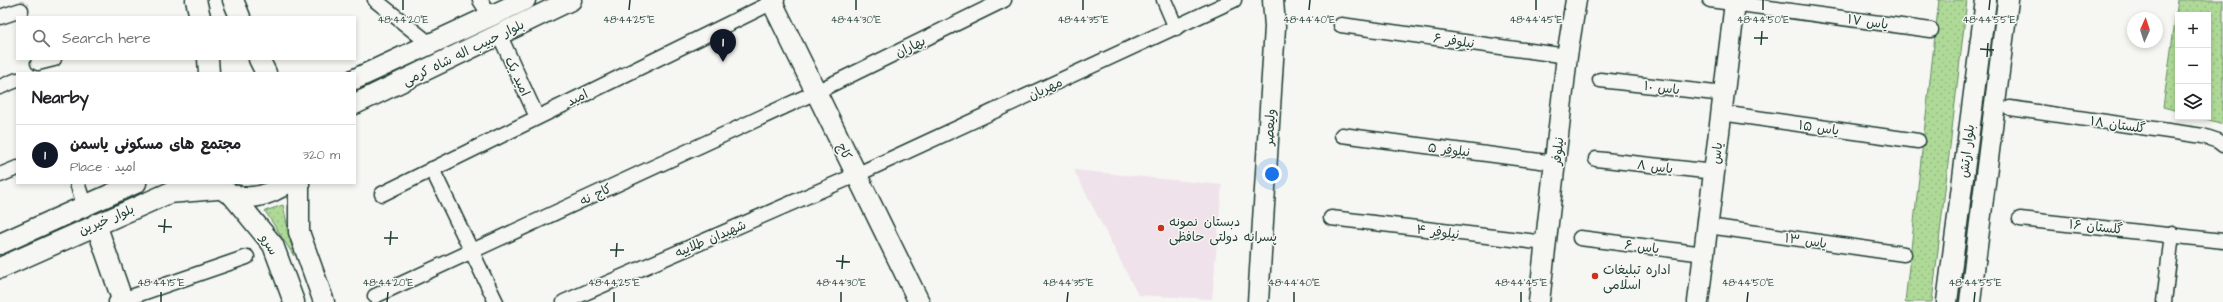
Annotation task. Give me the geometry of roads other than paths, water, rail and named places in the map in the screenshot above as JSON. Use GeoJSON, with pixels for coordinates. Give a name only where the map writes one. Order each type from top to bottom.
{"type":"FeatureCollection","features":[{"type":"Feature","properties":{"kind":"main road"},"geometry":{"type":"LineString","coordinates":[[196,0],[200,16]]}},
{"type":"Feature","properties":{"kind":"main road"},"geometry":{"type":"LineString","coordinates":[[233,0],[240,16]]}},
{"type":"Feature","properties":{"kind":"main road","name":"بلوار حبیب اله شاه کرمی"},"geometry":{"type":"LineString","coordinates":[[356,79],[430,44],[485,8],[525,0]]}},
{"type":"Feature","properties":{"kind":"main road","name":"بلوار حبیب اله شاه کرمی"},"geometry":{"type":"LineString","coordinates":[[356,104],[571,0]]}},
{"type":"Feature","properties":{"kind":"main road","name":"ولیعصر"},"geometry":{"type":"LineString","coordinates":[[1258,302],[1261,275],[1274,27],[1273,0]]}},
{"type":"Feature","properties":{"kind":"main road","name":"نیلوفر"},"geometry":{"type":"LineString","coordinates":[[1539,302],[1567,56],[1576,0]]}},
{"type":"Feature","properties":{"kind":"main road","name":"بلوار ارتش"},"geometry":{"type":"LineString","coordinates":[[1947,302],[1986,0]]}},
{"type":"Feature","properties":{"kind":"main road","name":"بلوار ارتش"},"geometry":{"type":"LineString","coordinates":[[1970,302],[2008,0]]}},
{"type":"Feature","properties":{"kind":"main road","name":"کاج"},"geometry":{"type":"LineString","coordinates":[[773,1],[856,175],[919,302]]}},
{"type":"Feature","properties":{"kind":"main road","name":"یاس"},"geometry":{"type":"LineString","coordinates":[[1698,302],[1734,3]]}},
{"type":"Feature","properties":{"kind":"main road"},"geometry":{"type":"LineString","coordinates":[[208,60],[208,72]]}},
{"type":"Feature","properties":{"kind":"main road"},"geometry":{"type":"LineString","coordinates":[[260,60],[266,72]]}},
{"type":"Feature","properties":{"kind":"main road","name":"بلوار خیرین"},"geometry":{"type":"LineString","coordinates":[[0,244],[134,184]]}},
{"type":"Feature","properties":{"kind":"main road","name":"بلوار خیرین"},"geometry":{"type":"LineString","coordinates":[[0,268],[169,192],[220,189],[247,198],[262,196],[276,191],[286,184]]}},
{"type":"Feature","properties":{"kind":"main road"},"geometry":{"type":"LineString","coordinates":[[299,184],[299,232],[324,302]]}},
{"type":"Feature","properties":{"kind":"main road","name":"سرو"},"geometry":{"type":"LineString","coordinates":[[220,189],[273,245],[294,302]]}},
{"type":"Feature","properties":{"kind":"main road"},"geometry":{"type":"LineString","coordinates":[[96,224],[120,301]]}},
{"type":"Feature","properties":{"kind":"street"},"geometry":{"type":"LineString","coordinates":[[375,0],[430,44]]}},
{"type":"Feature","properties":{"kind":"street","name":"بهاران"},"geometry":{"type":"LineString","coordinates":[[816,92],[1004,0]]}},
{"type":"Feature","properties":{"kind":"street"},"geometry":{"type":"LineString","coordinates":[[1164,0],[1176,28]]}},
{"type":"Feature","properties":{"kind":"street","name":"مهربان"},"geometry":{"type":"LineString","coordinates":[[856,175],[1234,0]]}},
{"type":"Feature","properties":{"kind":"street","name":"یاس ۱۷"},"geometry":{"type":"LineString","coordinates":[[1710,0],[1932,30]]}},
{"type":"Feature","properties":{"kind":"street","name":"امید"},"geometry":{"type":"LineString","coordinates":[[382,194],[773,1]]}},
{"type":"Feature","properties":{"kind":"street"},"geometry":{"type":"LineString","coordinates":[[0,17],[20,9]]}},
{"type":"Feature","properties":{"kind":"street","name":"نیلوفر ۶"},"geometry":{"type":"LineString","coordinates":[[1341,25],[1567,56]]}},
{"type":"Feature","properties":{"kind":"street","name":"امید یک"},"geometry":{"type":"LineString","coordinates":[[499,34],[537,117]]}},
{"type":"Feature","properties":{"kind":"street"},"geometry":{"type":"LineString","coordinates":[[38,68],[52,60]]}},
{"type":"Feature","properties":{"kind":"street"},"geometry":{"type":"LineString","coordinates":[[0,87],[16,80]]}},
{"type":"Feature","properties":{"kind":"street","name":"یاس ۱۰"},"geometry":{"type":"LineString","coordinates":[[1600,80],[1722,104]]}},
{"type":"Feature","properties":{"kind":"street","name":"کاج نه"},"geometry":{"type":"LineString","coordinates":[[375,296],[816,92]]}},
{"type":"Feature","properties":{"kind":"street","name":"یاس ۱۵"},"geometry":{"type":"LineString","coordinates":[[1722,104],[1918,141]]}},
{"type":"Feature","properties":{"kind":"street","name":"گلستان ۱۸"},"geometry":{"type":"LineString","coordinates":[[2010,108],[2203,136],[2218,141],[2223,146]]}},
{"type":"Feature","properties":{"kind":"street","name":"نیلوفر ۵"},"geometry":{"type":"LineString","coordinates":[[1342,135],[1556,163]]}},
{"type":"Feature","properties":{"kind":"street","name":"یاس ۸"},"geometry":{"type":"LineString","coordinates":[[1596,159],[1714,172]]}},
{"type":"Feature","properties":{"kind":"street"},"geometry":{"type":"LineString","coordinates":[[0,175],[16,168]]}},
{"type":"Feature","properties":{"kind":"street"},"geometry":{"type":"LineString","coordinates":[[432,168],[496,302]]}},
{"type":"Feature","properties":{"kind":"street","name":"شهیدان طلاییه"},"geometry":{"type":"LineString","coordinates":[[564,302],[856,175]]}},
{"type":"Feature","properties":{"kind":"street"},"geometry":{"type":"LineString","coordinates":[[77,184],[85,206]]}},
{"type":"Feature","properties":{"kind":"street","name":"نیلوفر ۴"},"geometry":{"type":"LineString","coordinates":[[1331,218],[1546,243]]}},
{"type":"Feature","properties":{"kind":"street","name":"گلستان ۱۶"},"geometry":{"type":"LineString","coordinates":[[2020,219],[2223,240]]}},
{"type":"Feature","properties":{"kind":"street","name":"یاس ۱۳"},"geometry":{"type":"LineString","coordinates":[[1708,226],[1904,254]]}},
{"type":"Feature","properties":{"kind":"street"},"geometry":{"type":"LineString","coordinates":[[2164,302],[2172,234]]}},
{"type":"Feature","properties":{"kind":"street","name":"یاس ۶"},"geometry":{"type":"LineString","coordinates":[[1580,238],[1704,254]]}},
{"type":"Feature","properties":{"kind":"street"},"geometry":{"type":"LineString","coordinates":[[120,301],[247,257]]}},
{"type":"Feature","properties":{"kind":"place","name":"مجتمع های مسکونی یاسمن"},"geometry":{"type":"Point","coordinates":[723,62]}},
{"type":"Feature","properties":{"kind":"place","name":"دبستان نمونه پسرانه دولتی حافظی"},"geometry":{"type":"Point","coordinates":[1161,228]}},
{"type":"Feature","properties":{"kind":"place","name":"اداره تبلیغات اسلامی"},"geometry":{"type":"Point","coordinates":[1595,276]}}]}
